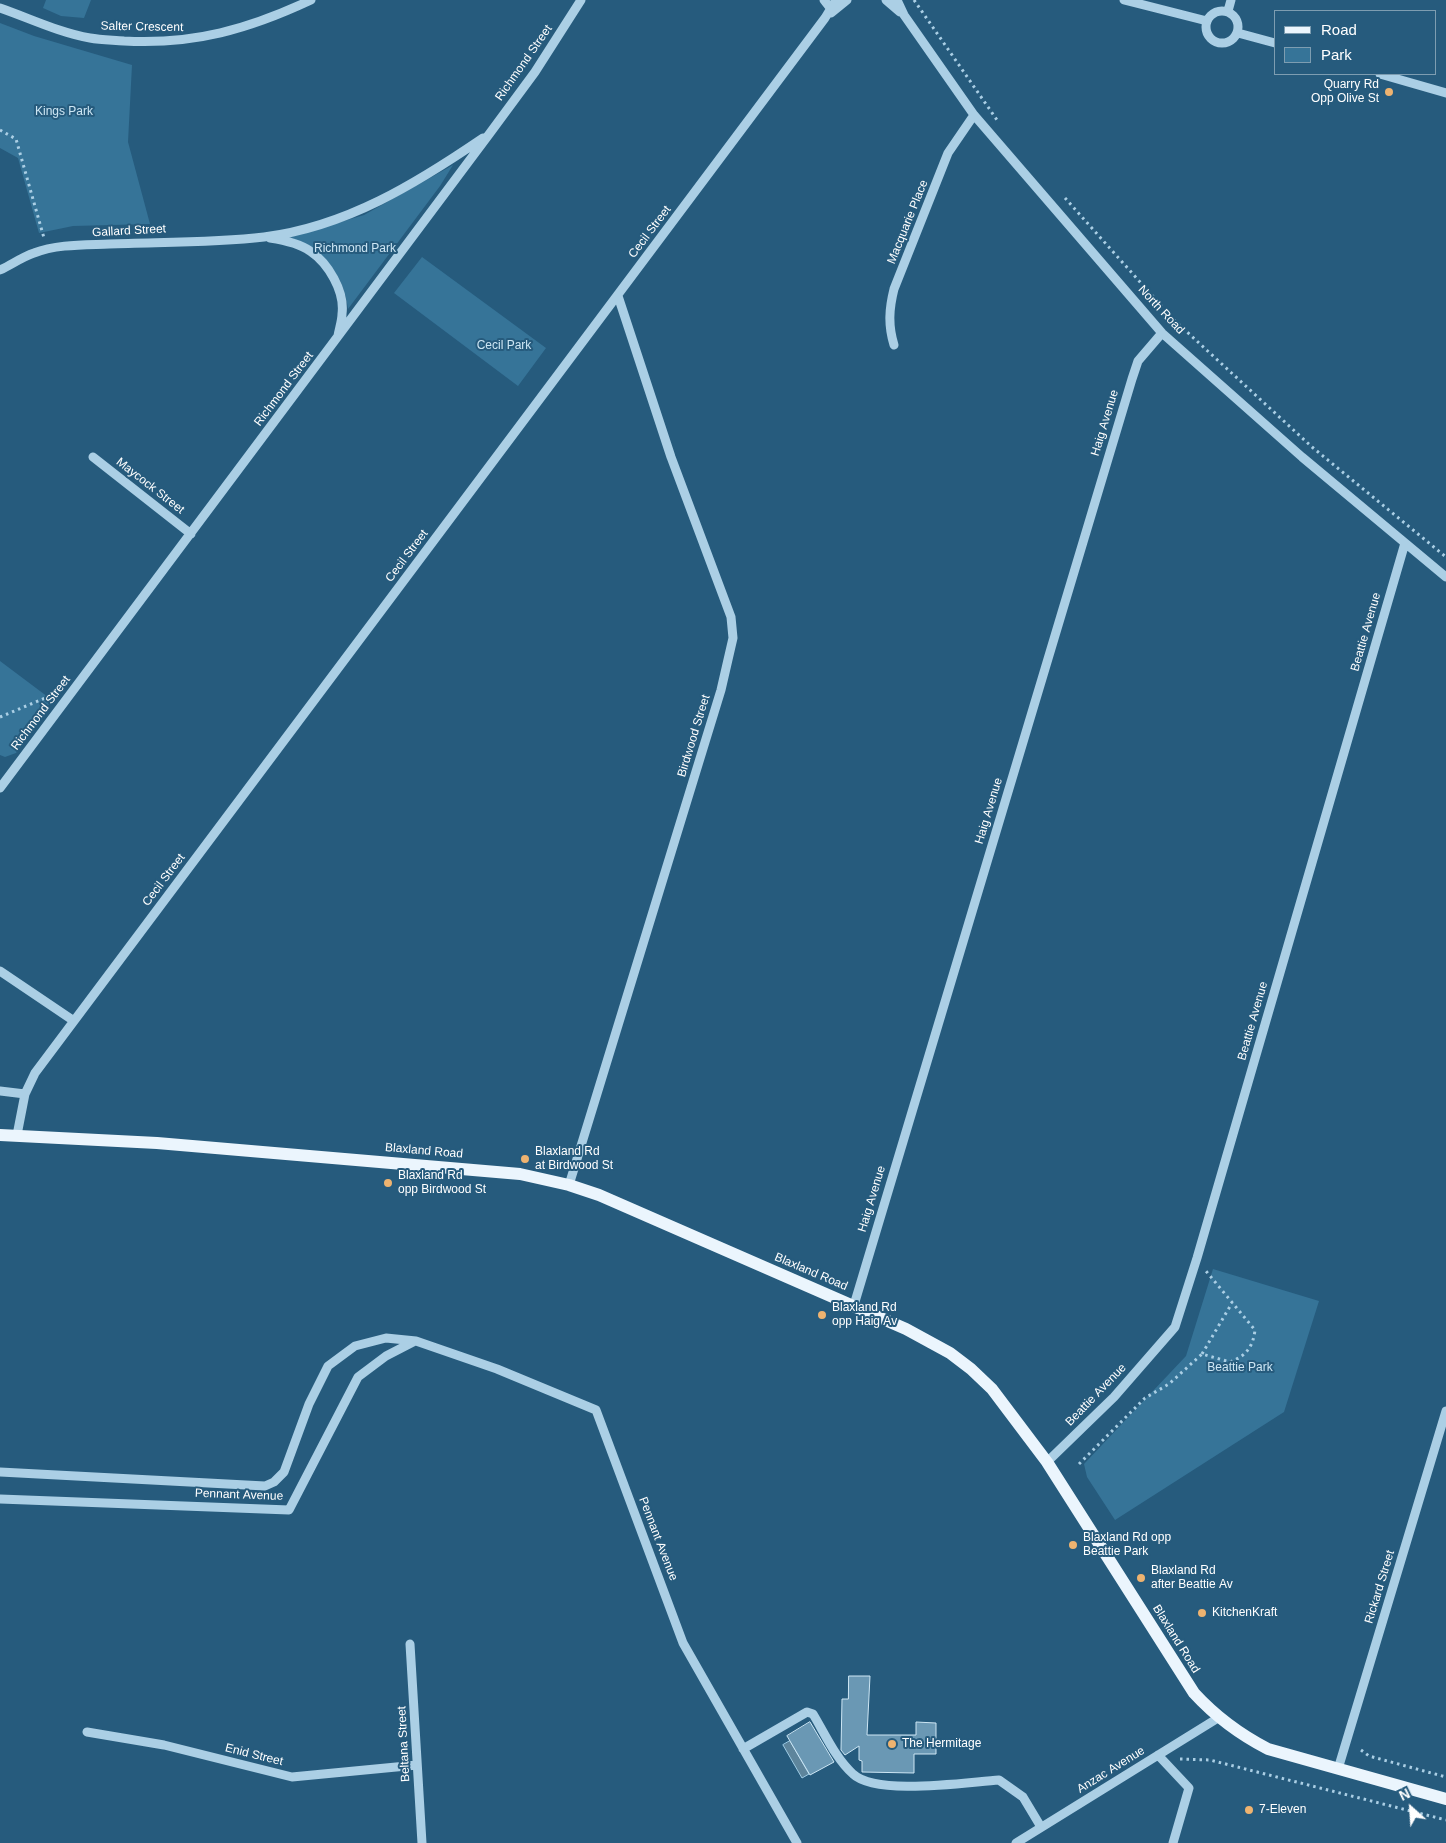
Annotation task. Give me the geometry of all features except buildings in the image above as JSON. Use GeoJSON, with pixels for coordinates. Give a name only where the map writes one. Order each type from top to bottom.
{"type":"FeatureCollection","features":[{"type":"Feature","properties":{"kind":"main road","name":"Blaxland Road"},"geometry":{"type":"LineString","coordinates":[[0,1135],[157,1143],[520,1174],[569,1185],[598,1195],[854,1305],[929,1341],[971,1369],[992,1389],[1047,1462],[1194,1693],[1218,1718],[1249,1739],[1268,1749],[1446,1799]]}},
{"type":"Feature","properties":{"kind":"street","name":"Salter Crescent"},"geometry":{"type":"LineString","coordinates":[[0,8],[90,38],[143,42],[189,40],[232,32],[271,18],[311,0]]}},
{"type":"Feature","properties":{"kind":"street","name":"Richmond Street"},"geometry":{"type":"LineString","coordinates":[[2,783],[337,340],[490,134],[535,72],[582,0]]}},
{"type":"Feature","properties":{"kind":"street"},"geometry":{"type":"LineString","coordinates":[[824,0],[831,9]]}},
{"type":"Feature","properties":{"kind":"street","name":"Cecil Street"},"geometry":{"type":"LineString","coordinates":[[17,1135],[25,1094],[35,1073],[618,296],[825,18],[836,0]]}},
{"type":"Feature","properties":{"kind":"street"},"geometry":{"type":"LineString","coordinates":[[825,18],[847,0]]}},
{"type":"Feature","properties":{"kind":"street","name":"North Road"},"geometry":{"type":"LineString","coordinates":[[886,0],[904,15]]}},
{"type":"Feature","properties":{"kind":"street","name":"North Road"},"geometry":{"type":"LineString","coordinates":[[896,0],[904,15],[974,115],[1162,333],[1302,457],[1446,577]]}},
{"type":"Feature","properties":{"kind":"street"},"geometry":{"type":"LineString","coordinates":[[1124,0],[1207,21]]}},
{"type":"Feature","properties":{"kind":"street"},"geometry":{"type":"LineString","coordinates":[[1228,11],[1231,0]]}},
{"type":"Feature","properties":{"kind":"street"},"geometry":{"type":"LineString","coordinates":[[1218,11],[1228,11],[1237,20],[1238,32],[1232,40],[1219,42],[1208,35],[1207,21],[1218,11]]}},
{"type":"Feature","properties":{"kind":"street"},"geometry":{"type":"LineString","coordinates":[[1238,32],[1274,43]]}},
{"type":"Feature","properties":{"kind":"street"},"geometry":{"type":"LineString","coordinates":[[1383,75],[1446,93]]}},
{"type":"Feature","properties":{"kind":"street","name":"Macquarie Place"},"geometry":{"type":"LineString","coordinates":[[894,345],[890,329],[890,307],[894,289],[948,153],[974,115]]}},
{"type":"Feature","properties":{"kind":"street","name":"Gallard Street"},"geometry":{"type":"LineString","coordinates":[[0,270],[35,252],[74,246],[264,237],[304,229],[336,219],[388,197],[435,170],[490,134]]}},
{"type":"Feature","properties":{"kind":"street","name":"Gallard Street"},"geometry":{"type":"LineString","coordinates":[[264,237],[286,241],[309,250],[326,266],[338,289],[343,312],[337,340]]}},
{"type":"Feature","properties":{"kind":"street","name":"Birdwood Street"},"geometry":{"type":"LineString","coordinates":[[569,1185],[721,690],[733,638],[731,618],[672,457],[618,296]]}},
{"type":"Feature","properties":{"kind":"street","name":"Haig Avenue"},"geometry":{"type":"LineString","coordinates":[[854,1305],[1132,379],[1138,361],[1162,333]]}},
{"type":"Feature","properties":{"kind":"street","name":"Maycock Street"},"geometry":{"type":"LineString","coordinates":[[93,458],[191,534]]}},
{"type":"Feature","properties":{"kind":"street","name":"Beattie Avenue"},"geometry":{"type":"LineString","coordinates":[[1047,1462],[1114,1397],[1175,1327],[1197,1258],[1404,542]]}},
{"type":"Feature","properties":{"kind":"street"},"geometry":{"type":"LineString","coordinates":[[0,971],[74,1021]]}},
{"type":"Feature","properties":{"kind":"street"},"geometry":{"type":"LineString","coordinates":[[0,1091],[25,1094]]}},
{"type":"Feature","properties":{"kind":"street","name":"Pennant Avenue"},"geometry":{"type":"LineString","coordinates":[[0,1472],[264,1486],[274,1482],[284,1472],[309,1404],[328,1366],[355,1346],[386,1338],[416,1341],[497,1368],[596,1410],[683,1643],[797,1843]]}},
{"type":"Feature","properties":{"kind":"street","name":"Pennant Avenue"},"geometry":{"type":"LineString","coordinates":[[0,1499],[289,1510],[358,1377],[386,1356],[416,1341]]}},
{"type":"Feature","properties":{"kind":"street","name":"Rickard Street"},"geometry":{"type":"LineString","coordinates":[[1338,1769],[1446,1411]]}},
{"type":"Feature","properties":{"kind":"street","name":"Beltana Street"},"geometry":{"type":"LineString","coordinates":[[410,1644],[422,1843]]}},
{"type":"Feature","properties":{"kind":"street"},"geometry":{"type":"LineString","coordinates":[[743,1749],[807,1712],[813,1714],[844,1765],[855,1776],[876,1784],[894,1787],[999,1780],[1023,1797],[1041,1827]]}},
{"type":"Feature","properties":{"kind":"street","name":"Anzac Avenue"},"geometry":{"type":"LineString","coordinates":[[1016,1843],[1218,1718]]}},
{"type":"Feature","properties":{"kind":"street","name":"Enid Street"},"geometry":{"type":"LineString","coordinates":[[87,1732],[164,1745],[292,1777],[418,1765]]}},
{"type":"Feature","properties":{"kind":"street"},"geometry":{"type":"LineString","coordinates":[[1158,1756],[1189,1788],[1173,1843]]}},
{"type":"Feature","properties":{"kind":"path"},"geometry":{"type":"LineString","coordinates":[[914,0],[1000,124]]}},
{"type":"Feature","properties":{"kind":"path"},"geometry":{"type":"LineString","coordinates":[[0,130],[16,139],[48,250]]}},
{"type":"Feature","properties":{"kind":"path"},"geometry":{"type":"LineString","coordinates":[[1064,197],[1174,320],[1312,447],[1446,557]]}},
{"type":"Feature","properties":{"kind":"path"},"geometry":{"type":"LineString","coordinates":[[0,717],[79,683]]}},
{"type":"Feature","properties":{"kind":"path"},"geometry":{"type":"LineString","coordinates":[[1197,1258],[1219,1290],[1254,1330],[1253,1341],[1248,1353],[1230,1362],[1202,1354]]}},
{"type":"Feature","properties":{"kind":"path"},"geometry":{"type":"LineString","coordinates":[[1080,1464],[1145,1398],[1169,1384],[1202,1354],[1232,1303]]}},
{"type":"Feature","properties":{"kind":"path"},"geometry":{"type":"LineString","coordinates":[[1168,1749],[1181,1760],[1210,1760],[1446,1820]]}},
{"type":"Feature","properties":{"kind":"path"},"geometry":{"type":"LineString","coordinates":[[1361,1750],[1369,1756],[1446,1777]]}},
{"type":"Feature","properties":{"kind":"green space"},"geometry":{"type":"Polygon","coordinates":[[[46,0],[91,0],[84,18],[61,16],[43,8],[46,0]]]}},
{"type":"Feature","properties":{"kind":"green space","name":"Kings Park"},"geometry":{"type":"Polygon","coordinates":[[[0,23],[34,36],[132,65],[128,142],[150,224],[73,226],[39,233],[18,158],[0,148],[0,23]]]}},
{"type":"Feature","properties":{"kind":"green space","name":"Richmond Park"},"geometry":{"type":"Polygon","coordinates":[[[453,165],[440,186],[348,309],[342,284],[330,265],[312,249],[290,237],[364,215],[453,165]]]}},
{"type":"Feature","properties":{"kind":"green space","name":"Cecil Park"},"geometry":{"type":"Polygon","coordinates":[[[422,257],[546,348],[518,386],[394,293],[422,257]]]}},
{"type":"Feature","properties":{"kind":"green space"},"geometry":{"type":"Polygon","coordinates":[[[0,661],[52,700],[16,753],[5,757],[0,755],[0,661]]]}},
{"type":"Feature","properties":{"kind":"green space","name":"Beattie Park"},"geometry":{"type":"Polygon","coordinates":[[[1213,1269],[1319,1301],[1284,1412],[1115,1520],[1087,1477],[1084,1464],[1186,1356],[1213,1269]]]}},
{"type":"Feature","properties":{"kind":"shaded area"},"geometry":{"type":"Polygon","coordinates":[[[790,1741],[809,1774],[802,1778],[783,1745],[790,1741]]]}},
{"type":"Feature","properties":{"kind":"place","name":"Quarry Rd Opp Olive St"},"geometry":{"type":"Point","coordinates":[1389,92]}},
{"type":"Feature","properties":{"kind":"place","name":"Blaxland Rd at Birdwood St"},"geometry":{"type":"Point","coordinates":[525,1159]}},
{"type":"Feature","properties":{"kind":"place","name":"Blaxland Rd opp Birdwood St"},"geometry":{"type":"Point","coordinates":[388,1183]}},
{"type":"Feature","properties":{"kind":"place","name":"Blaxland Rd opp Haig Av"},"geometry":{"type":"Point","coordinates":[822,1315]}},
{"type":"Feature","properties":{"kind":"place","name":"Blaxland Rd opp Beattie Park"},"geometry":{"type":"Point","coordinates":[1073,1545]}},
{"type":"Feature","properties":{"kind":"place","name":"Blaxland Rd after Beattie Av"},"geometry":{"type":"Point","coordinates":[1141,1578]}},
{"type":"Feature","properties":{"kind":"place","name":"KitchenKraft"},"geometry":{"type":"Point","coordinates":[1202,1613]}},
{"type":"Feature","properties":{"kind":"place","name":"The Hermitage"},"geometry":{"type":"Point","coordinates":[892,1744]}},
{"type":"Feature","properties":{"kind":"place","name":"7-Eleven"},"geometry":{"type":"Point","coordinates":[1249,1810]}}]}
